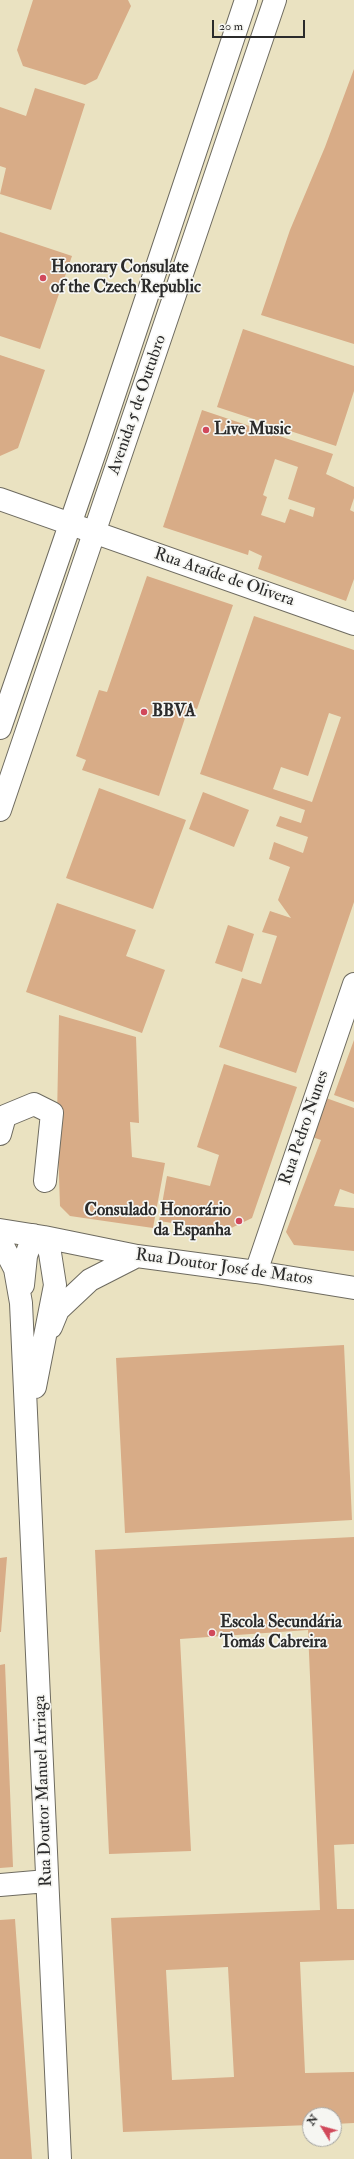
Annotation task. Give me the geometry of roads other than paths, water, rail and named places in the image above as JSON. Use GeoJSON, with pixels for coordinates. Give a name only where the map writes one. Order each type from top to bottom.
{"type":"FeatureCollection","features":[{"type":"Feature","properties":{"kind":"street","name":"Avenida 5 de Outubro"},"geometry":{"type":"LineString","coordinates":[[0,728],[71,523],[246,0]]}},
{"type":"Feature","properties":{"kind":"street","name":"Avenida 5 de Outubro"},"geometry":{"type":"LineString","coordinates":[[0,810],[275,0]]}},
{"type":"Feature","properties":{"kind":"street"},"geometry":{"type":"LineString","coordinates":[[0,499],[71,523]]}},
{"type":"Feature","properties":{"kind":"street","name":"Rua Ataíde de Olivera"},"geometry":{"type":"LineString","coordinates":[[71,523],[95,533],[354,624]]}},
{"type":"Feature","properties":{"kind":"street","name":"Rua Pedro Nunes"},"geometry":{"type":"LineString","coordinates":[[256,1272],[354,984]]}},
{"type":"Feature","properties":{"kind":"street"},"geometry":{"type":"LineString","coordinates":[[0,1134],[5,1116],[34,1104],[52,1113],[45,1180]]}},
{"type":"Feature","properties":{"kind":"street","name":"Rua Doutor José de Matos"},"geometry":{"type":"LineString","coordinates":[[0,1230],[39,1236],[138,1256],[256,1272],[354,1288]]}},
{"type":"Feature","properties":{"kind":"street","name":"Rua Doutor Manuel Arriaga"},"geometry":{"type":"LineString","coordinates":[[21,1302],[26,1256],[39,1236],[50,1253],[55,1285],[28,1424]]}},
{"type":"Feature","properties":{"kind":"street","name":"Rua Doutor Manuel Arriaga"},"geometry":{"type":"LineString","coordinates":[[0,1240],[15,1269],[21,1302],[28,1424],[60,2159]]}},
{"type":"Feature","properties":{"kind":"street","name":"Rua Doutor Manuel Arriaga"},"geometry":{"type":"LineString","coordinates":[[42,1347],[58,1310],[90,1280],[138,1256]]}},
{"type":"Feature","properties":{"kind":"street"},"geometry":{"type":"LineString","coordinates":[[0,1885],[48,1881]]}},
{"type":"Feature","properties":{"kind":"place","name":"Honorary Consulate of the Czech Republic"},"geometry":{"type":"Point","coordinates":[43,278]}},
{"type":"Feature","properties":{"kind":"place","name":"Live Music"},"geometry":{"type":"Point","coordinates":[206,430]}},
{"type":"Feature","properties":{"kind":"place","name":"BBVA"},"geometry":{"type":"Point","coordinates":[144,712]}},
{"type":"Feature","properties":{"kind":"place","name":"Consulado Honorário da Espanha"},"geometry":{"type":"Point","coordinates":[239,1221]}},
{"type":"Feature","properties":{"kind":"place","name":"Escola Secundária Tomás Cabreira"},"geometry":{"type":"Point","coordinates":[212,1633]}}]}
